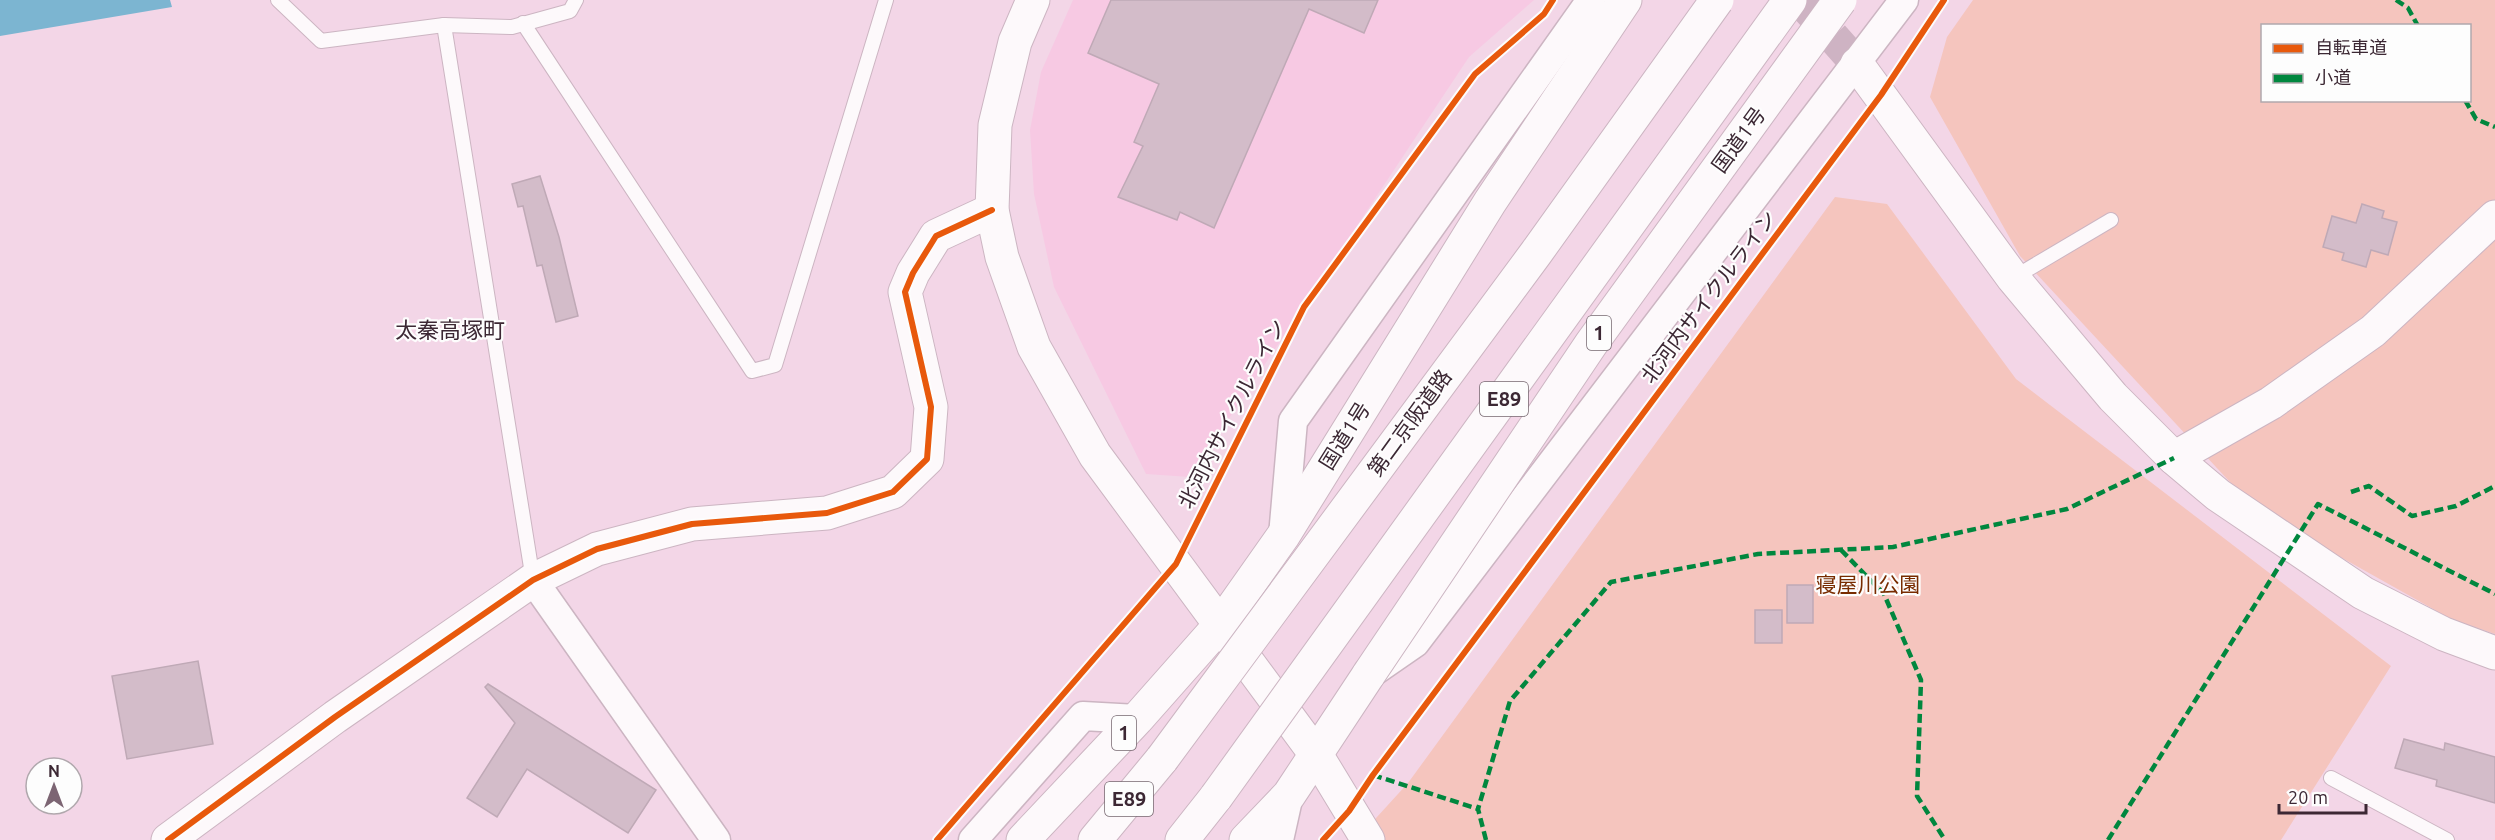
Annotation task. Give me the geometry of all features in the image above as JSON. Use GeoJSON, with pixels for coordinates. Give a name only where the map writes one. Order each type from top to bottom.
{"type":"FeatureCollection","features":[{"type":"Feature","properties":{"kind":"main road"},"geometry":{"type":"LineString","coordinates":[[1033,0],[1015,42],[995,125],[992,210],[1002,257],[1034,347],[1095,455],[1317,756],[1368,840]]}},
{"type":"Feature","properties":{"kind":"main road","name":"国道1号"},"geometry":{"type":"LineString","coordinates":[[1023,840],[1137,719],[1221,624],[1283,536],[1490,202],[1625,0]]}},
{"type":"Feature","properties":{"kind":"main road","name":"第二京阪道路"},"geometry":{"type":"LineString","coordinates":[[1095,840],[1162,759],[1536,253],[1717,0]]}},
{"type":"Feature","properties":{"kind":"main road","name":"E89"},"geometry":{"type":"LineString","coordinates":[[1182,840],[1790,0]]}},
{"type":"Feature","properties":{"kind":"main road","name":"国道1号"},"geometry":{"type":"LineString","coordinates":[[1246,840],[1289,795],[1317,756],[1369,674],[1591,344],[1840,0]]}},
{"type":"Feature","properties":{"kind":"main road"},"geometry":{"type":"LineString","coordinates":[[1857,64],[2013,278],[2113,397],[2174,458],[2218,495],[2363,592],[2444,634],[2495,653]]}},
{"type":"Feature","properties":{"kind":"main road"},"geometry":{"type":"LineString","coordinates":[[168,840],[335,717],[533,580],[597,549],[692,524],[827,513],[893,492],[927,459],[931,407],[905,292],[913,273],[936,236],[992,210]]}},
{"type":"Feature","properties":{"kind":"main road"},"geometry":{"type":"LineString","coordinates":[[2174,458],[2271,403],[2373,331],[2495,217]]}},
{"type":"Feature","properties":{"kind":"street"},"geometry":{"type":"LineString","coordinates":[[1283,536],[1293,421],[1591,0]]}},
{"type":"Feature","properties":{"kind":"street"},"geometry":{"type":"LineString","coordinates":[[1369,674],[1415,643],[1904,0]]}},
{"type":"Feature","properties":{"kind":"street"},"geometry":{"type":"LineString","coordinates":[[533,580],[716,840]]}},
{"type":"Feature","properties":{"kind":"street"},"geometry":{"type":"LineString","coordinates":[[973,840],[1083,716],[1137,719]]}},
{"type":"Feature","properties":{"kind":"street"},"geometry":{"type":"LineString","coordinates":[[1279,840],[1289,795]]}},
{"type":"Feature","properties":{"kind":"lane"},"geometry":{"type":"LineString","coordinates":[[278,0],[321,41],[444,25],[512,27],[570,11],[576,0]]}},
{"type":"Feature","properties":{"kind":"lane"},"geometry":{"type":"LineString","coordinates":[[524,23],[752,371],[775,365],[886,0]]}},
{"type":"Feature","properties":{"kind":"lane"},"geometry":{"type":"LineString","coordinates":[[444,25],[533,580]]}},
{"type":"Feature","properties":{"kind":"lane"},"geometry":{"type":"LineString","coordinates":[[2013,278],[2111,220]]}},
{"type":"Feature","properties":{"kind":"lane"},"geometry":{"type":"LineString","coordinates":[[2331,778],[2447,840]]}},
{"type":"Feature","properties":{"kind":"shaded area"},"geometry":{"type":"Polygon","coordinates":[[[1073,0],[1534,0],[1469,57],[1190,477],[1146,474],[1054,287],[1034,194],[1030,130],[1041,72],[1073,0]]]}},
{"type":"Feature","properties":{"kind":"green space"},"geometry":{"type":"Polygon","coordinates":[[[1973,0],[2495,0],[2495,634],[2451,619],[2255,509],[2020,256],[1930,97],[1947,37],[1973,0]]]}},
{"type":"Feature","properties":{"kind":"green space","name":"寝屋川公園"},"geometry":{"type":"Polygon","coordinates":[[[1835,197],[1887,204],[2016,379],[2391,666],[2281,840],[1356,840],[1408,783],[1835,197]]]}},
{"type":"Feature","properties":{"kind":"water"},"geometry":{"type":"Polygon","coordinates":[[[0,0],[170,0],[172,7],[0,36],[0,0]]]}},
{"type":"Feature","properties":{"kind":"building"},"geometry":{"type":"Polygon","coordinates":[[[1111,0],[1378,0],[1364,33],[1309,9],[1214,228],[1180,212],[1177,220],[1118,197],[1143,146],[1134,142],[1159,84],[1088,53],[1111,0]]]}},
{"type":"Feature","properties":{"kind":"building"},"geometry":{"type":"Polygon","coordinates":[[[540,176],[559,237],[578,316],[556,322],[542,265],[537,266],[523,206],[518,207],[512,184],[540,176]]]}},
{"type":"Feature","properties":{"kind":"building"},"geometry":{"type":"Polygon","coordinates":[[[2362,204],[2384,211],[2382,218],[2397,222],[2388,255],[2371,250],[2366,267],[2342,260],[2344,253],[2323,247],[2332,216],[2356,223],[2362,204]]]}},
{"type":"Feature","properties":{"kind":"building"},"geometry":{"type":"Polygon","coordinates":[[[1787,585],[1813,585],[1813,623],[1787,623],[1787,585]]]}},
{"type":"Feature","properties":{"kind":"building"},"geometry":{"type":"Polygon","coordinates":[[[1755,610],[1782,610],[1782,643],[1755,643],[1755,610]]]}},
{"type":"Feature","properties":{"kind":"building"},"geometry":{"type":"Polygon","coordinates":[[[198,661],[213,744],[127,759],[112,676],[198,661]]]}},
{"type":"Feature","properties":{"kind":"building"},"geometry":{"type":"Polygon","coordinates":[[[488,684],[656,790],[628,833],[527,769],[497,817],[467,798],[515,723],[485,687],[488,684]]]}},
{"type":"Feature","properties":{"kind":"building"},"geometry":{"type":"Polygon","coordinates":[[[2404,739],[2444,750],[2445,743],[2495,757],[2495,803],[2436,786],[2437,780],[2395,768],[2404,739]]]}},
{"type":"Feature","properties":{"kind":"tunnel"},"geometry":{"type":"LineString","coordinates":[[1800,0],[1857,64]]}},
{"type":"Feature","properties":{"kind":"marked path"},"geometry":{"type":"LineString","coordinates":[[2396,0],[2408,8],[2417,24]]}},
{"type":"Feature","properties":{"kind":"marked path"},"geometry":{"type":"LineString","coordinates":[[2466,102],[2476,119],[2495,127]]}},
{"type":"Feature","properties":{"kind":"marked path"},"geometry":{"type":"LineString","coordinates":[[1486,840],[1478,809],[1510,701],[1611,582],[1758,554],[1893,547],[2067,509],[2174,458]]}},
{"type":"Feature","properties":{"kind":"marked path"},"geometry":{"type":"LineString","coordinates":[[2351,492],[2369,486],[2412,516],[2456,506],[2495,486]]}},
{"type":"Feature","properties":{"kind":"marked path"},"geometry":{"type":"LineString","coordinates":[[2108,840],[2318,504],[2495,594]]}},
{"type":"Feature","properties":{"kind":"marked path"},"geometry":{"type":"LineString","coordinates":[[1841,550],[1884,594],[1921,680],[1917,796],[1945,840]]}},
{"type":"Feature","properties":{"kind":"marked path"},"geometry":{"type":"LineString","coordinates":[[1373,775],[1478,809]]}},
{"type":"Feature","properties":{"kind":"cycle path","name":"北河内サイクルライン"},"geometry":{"type":"LineString","coordinates":[[937,840],[1176,564],[1304,307],[1475,74],[1544,14],[1553,0]]}},
{"type":"Feature","properties":{"kind":"cycle path","name":"北河内サイクルライン"},"geometry":{"type":"LineString","coordinates":[[1323,840],[1349,811],[1373,775],[1881,95],[1944,0]]}},
{"type":"Feature","properties":{"kind":"cycle path"},"geometry":{"type":"LineString","coordinates":[[168,840],[335,717],[533,580],[597,549],[692,524],[827,513],[893,492],[927,459],[931,407],[905,292],[913,273],[936,236],[992,210]]}},
{"type":"Feature","properties":{"kind":"district","name":"太秦高塚町"},"geometry":{"type":"Point","coordinates":[450,330]}}]}
